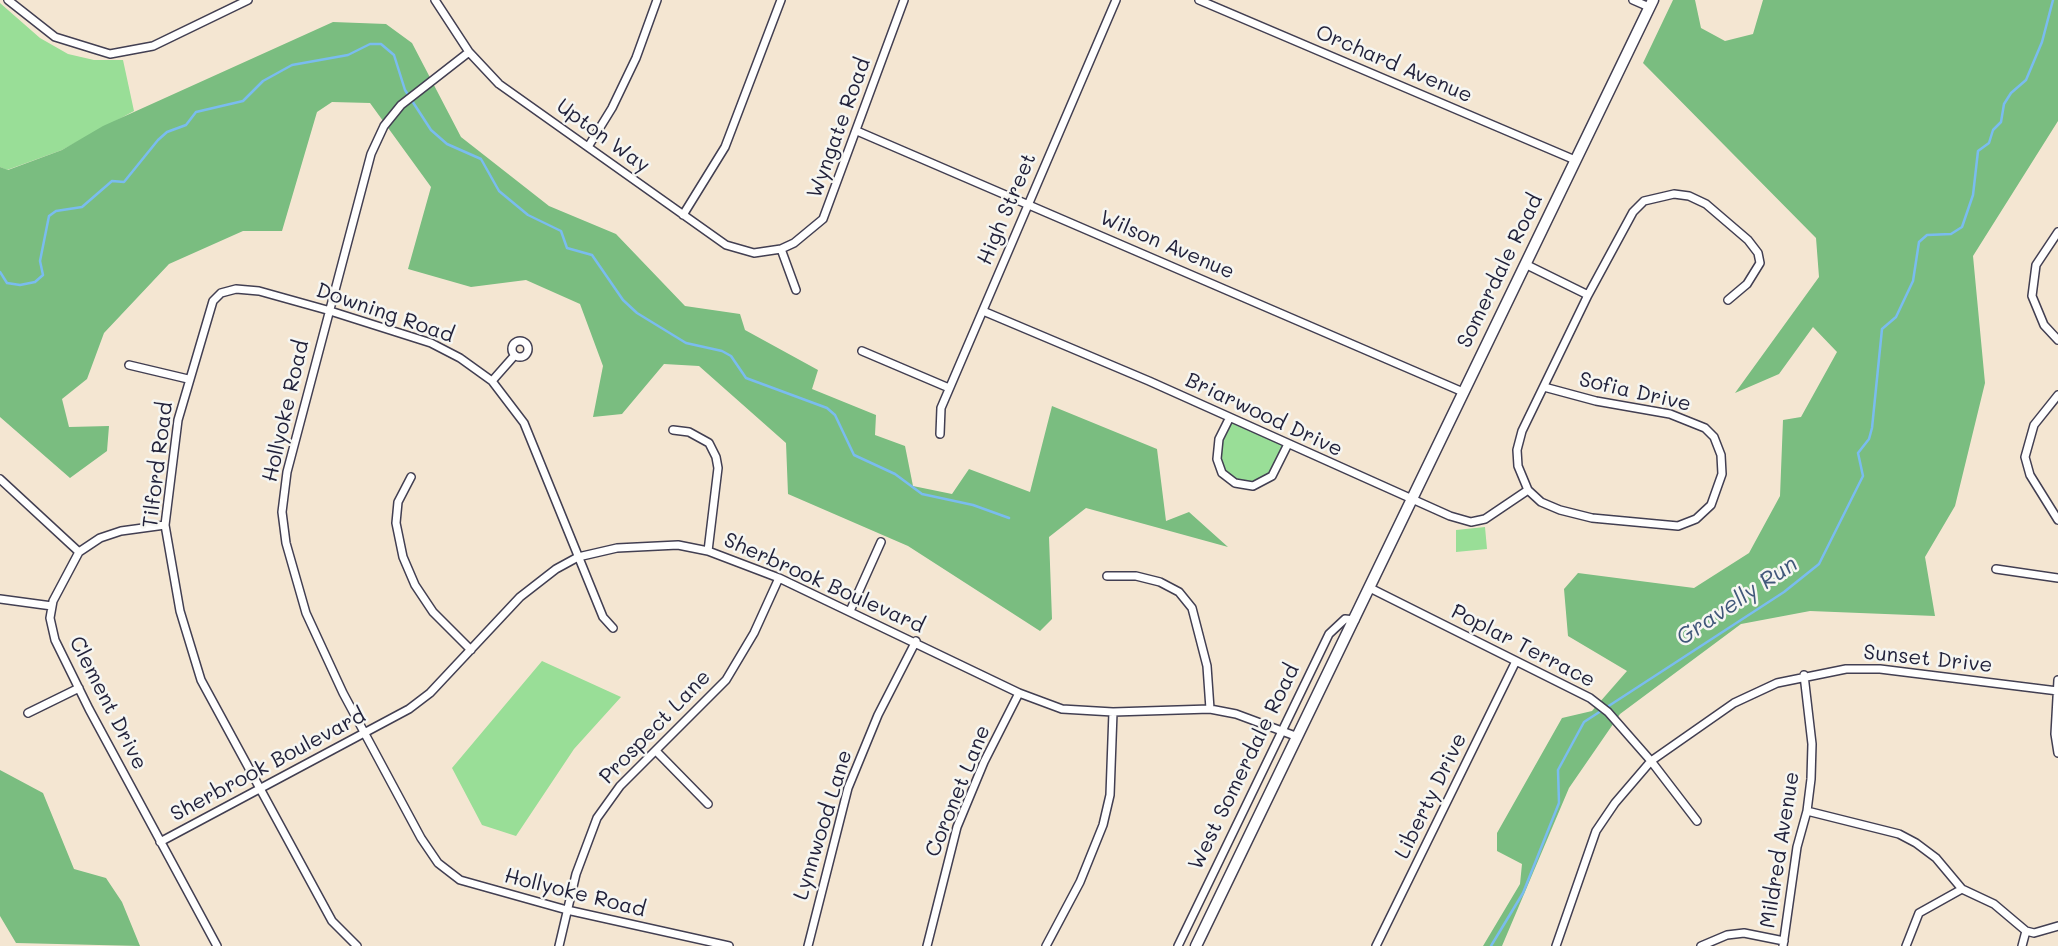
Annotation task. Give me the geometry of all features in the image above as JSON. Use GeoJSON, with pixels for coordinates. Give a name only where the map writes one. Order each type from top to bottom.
{"type":"FeatureCollection","features":[{"type":"Feature","properties":{"kind":"main road","name":"Somerdale Road"},"geometry":{"type":"LineString","coordinates":[[1382,558],[1651,4]]}},
{"type":"Feature","properties":{"kind":"main road","name":"West Somerdale Road"},"geometry":{"type":"LineString","coordinates":[[1196,946],[1370,588],[1382,558]]}},
{"type":"Feature","properties":{"kind":"street"},"geometry":{"type":"LineString","coordinates":[[8,0],[18,3],[55,37],[110,54],[153,46],[248,0]]}},
{"type":"Feature","properties":{"kind":"street","name":"Upton Way"},"geometry":{"type":"LineString","coordinates":[[435,0],[469,52],[499,83],[683,215],[737,250],[754,253],[781,249]]}},
{"type":"Feature","properties":{"kind":"street"},"geometry":{"type":"LineString","coordinates":[[588,147],[612,108],[636,58],[657,0]]}},
{"type":"Feature","properties":{"kind":"street"},"geometry":{"type":"LineString","coordinates":[[683,215],[725,147],[781,0]]}},
{"type":"Feature","properties":{"kind":"street","name":"Wyngate Road"},"geometry":{"type":"LineString","coordinates":[[781,249],[808,235],[823,219],[904,0]]}},
{"type":"Feature","properties":{"kind":"street","name":"High Street"},"geometry":{"type":"LineString","coordinates":[[940,435],[941,408],[949,388],[1116,0]]}},
{"type":"Feature","properties":{"kind":"street","name":"Orchard Avenue"},"geometry":{"type":"LineString","coordinates":[[1199,0],[1575,160]]}},
{"type":"Feature","properties":{"kind":"street"},"geometry":{"type":"LineString","coordinates":[[1633,0],[1651,4]]}},
{"type":"Feature","properties":{"kind":"street","name":"Hollyoke Road"},"geometry":{"type":"LineString","coordinates":[[469,52],[401,105],[384,126],[371,154],[327,310],[287,472],[282,512],[285,543],[306,612],[365,735],[421,838],[438,863],[460,880],[567,910],[729,946]]}},
{"type":"Feature","properties":{"kind":"street","name":"Wilson Avenue"},"geometry":{"type":"LineString","coordinates":[[857,131],[1463,392]]}},
{"type":"Feature","properties":{"kind":"street","name":"Sofia Drive"},"geometry":{"type":"LineString","coordinates":[[1544,387],[1693,421],[1714,437],[1721,456],[1722,474],[1710,505],[1696,519],[1678,526],[1592,518],[1560,510],[1541,502],[1528,490],[1518,466],[1517,450],[1522,431],[1588,295],[1639,206],[1658,195],[1674,194],[1706,204],[1748,240],[1758,253],[1760,262],[1755,275],[1728,300]]}},
{"type":"Feature","properties":{"kind":"street"},"geometry":{"type":"LineString","coordinates":[[2058,232],[2036,265],[2032,296],[2044,325],[2058,340]]}},
{"type":"Feature","properties":{"kind":"street"},"geometry":{"type":"LineString","coordinates":[[781,249],[796,290]]}},
{"type":"Feature","properties":{"kind":"street"},"geometry":{"type":"LineString","coordinates":[[1525,264],[1588,295]]}},
{"type":"Feature","properties":{"kind":"street","name":"Downing Road"},"geometry":{"type":"LineString","coordinates":[[230,291],[259,291],[431,343],[460,358],[492,381],[524,423],[603,617],[613,628]]}},
{"type":"Feature","properties":{"kind":"street","name":"Tilford Road"},"geometry":{"type":"LineString","coordinates":[[230,291],[213,301],[178,420],[164,525],[180,611],[201,680],[332,921],[357,946]]}},
{"type":"Feature","properties":{"kind":"street","name":"Briarwood Drive"},"geometry":{"type":"LineString","coordinates":[[983,311],[1149,381],[1410,500],[1471,522],[1485,519],[1528,490]]}},
{"type":"Feature","properties":{"kind":"street"},"geometry":{"type":"LineString","coordinates":[[862,351],[949,388]]}},
{"type":"Feature","properties":{"kind":"street"},"geometry":{"type":"LineString","coordinates":[[492,381],[515,355]]}},
{"type":"Feature","properties":{"kind":"street"},"geometry":{"type":"LineString","coordinates":[[130,365],[188,379]]}},
{"type":"Feature","properties":{"kind":"street"},"geometry":{"type":"LineString","coordinates":[[2058,395],[2034,425],[2025,457],[2030,475],[2058,520]]}},
{"type":"Feature","properties":{"kind":"street"},"geometry":{"type":"LineString","coordinates":[[1229,419],[1219,439],[1217,459],[1222,473],[1235,483],[1253,486],[1272,476],[1287,446]]}},
{"type":"Feature","properties":{"kind":"street"},"geometry":{"type":"LineString","coordinates":[[673,430],[690,432],[702,438],[709,443],[716,457],[718,468],[708,551]]}},
{"type":"Feature","properties":{"kind":"street"},"geometry":{"type":"LineString","coordinates":[[411,477],[398,502],[396,523],[404,557],[415,585],[433,612],[471,650]]}},
{"type":"Feature","properties":{"kind":"street"},"geometry":{"type":"LineString","coordinates":[[0,479],[79,552],[100,538],[121,531],[164,525]]}},
{"type":"Feature","properties":{"kind":"street"},"geometry":{"type":"LineString","coordinates":[[850,611],[881,542]]}},
{"type":"Feature","properties":{"kind":"street","name":"Sherbrook Boulevard"},"geometry":{"type":"LineString","coordinates":[[160,842],[365,735],[430,693],[520,597],[556,569],[578,557],[629,548],[678,545],[708,551],[779,578],[1019,693],[1062,709],[1113,712],[1210,709],[1236,714],[1298,737]]}},
{"type":"Feature","properties":{"kind":"street","name":"Clement Drive"},"geometry":{"type":"LineString","coordinates":[[79,552],[62,581],[52,606],[50,618],[55,640],[217,946]]}},
{"type":"Feature","properties":{"kind":"street"},"geometry":{"type":"LineString","coordinates":[[1996,569],[2058,578]]}},
{"type":"Feature","properties":{"kind":"street"},"geometry":{"type":"LineString","coordinates":[[1107,576],[1136,576],[1160,582],[1179,592],[1192,608],[1207,666],[1210,709]]}},
{"type":"Feature","properties":{"kind":"street","name":"Prospect Lane"},"geometry":{"type":"LineString","coordinates":[[559,946],[567,910],[597,818],[620,786],[657,752],[726,680],[754,633],[779,578]]}},
{"type":"Feature","properties":{"kind":"street","name":"Poplar Terrace"},"geometry":{"type":"LineString","coordinates":[[1370,588],[1590,698],[1608,712],[1651,761],[1697,821]]}},
{"type":"Feature","properties":{"kind":"street"},"geometry":{"type":"LineString","coordinates":[[0,599],[52,606]]}},
{"type":"Feature","properties":{"kind":"street","name":"West Somerdale Road"},"geometry":{"type":"LineString","coordinates":[[1178,946],[1284,732],[1329,634],[1345,619],[1354,620]]}},
{"type":"Feature","properties":{"kind":"street","name":"Lynnwood Lane"},"geometry":{"type":"LineString","coordinates":[[808,946],[848,788],[878,715],[916,642]]}},
{"type":"Feature","properties":{"kind":"street","name":"Liberty Drive"},"geometry":{"type":"LineString","coordinates":[[1376,946],[1516,661]]}},
{"type":"Feature","properties":{"kind":"street","name":"Sunset Drive"},"geometry":{"type":"LineString","coordinates":[[1556,946],[1597,831],[1651,761],[1734,703],[1777,683],[1804,675],[1846,669],[1880,669],[2057,690]]}},
{"type":"Feature","properties":{"kind":"street","name":"Mildred Avenue"},"geometry":{"type":"LineString","coordinates":[[1784,943],[1797,847],[1807,811],[1812,744],[1804,675]]}},
{"type":"Feature","properties":{"kind":"street"},"geometry":{"type":"LineString","coordinates":[[2058,680],[2058,754]]}},
{"type":"Feature","properties":{"kind":"street"},"geometry":{"type":"LineString","coordinates":[[28,713],[79,688]]}},
{"type":"Feature","properties":{"kind":"street","name":"Coronet Lane"},"geometry":{"type":"LineString","coordinates":[[926,946],[957,827],[984,762],[1019,693]]}},
{"type":"Feature","properties":{"kind":"street"},"geometry":{"type":"LineString","coordinates":[[1046,946],[1080,881],[1103,825],[1110,795],[1113,712]]}},
{"type":"Feature","properties":{"kind":"street"},"geometry":{"type":"LineString","coordinates":[[657,752],[708,804]]}},
{"type":"Feature","properties":{"kind":"street"},"geometry":{"type":"LineString","coordinates":[[1807,811],[1908,839],[1936,859],[1962,889],[1994,904],[2026,930],[2034,933],[2058,926]]}},
{"type":"Feature","properties":{"kind":"street"},"geometry":{"type":"LineString","coordinates":[[1906,946],[1919,913],[1962,889]]}},
{"type":"Feature","properties":{"kind":"street"},"geometry":{"type":"LineString","coordinates":[[2022,946],[2026,930]]}},
{"type":"Feature","properties":{"kind":"street"},"geometry":{"type":"LineString","coordinates":[[1702,946],[1727,935],[1744,933],[1784,943]]}},
{"type":"Feature","properties":{"kind":"green space"},"geometry":{"type":"Polygon","coordinates":[[[1673,0],[1695,0],[1701,28],[1725,41],[1753,34],[1763,0],[2058,0],[2058,121],[1973,256],[1985,383],[1955,506],[1925,557],[1935,616],[1810,611],[1741,624],[1620,714],[1569,788],[1502,946],[1483,946],[1520,884],[1522,864],[1497,851],[1497,833],[1562,718],[1592,711],[1627,671],[1568,636],[1564,589],[1578,573],[1694,588],[1749,553],[1780,496],[1783,420],[1801,417],[1837,352],[1813,327],[1779,374],[1735,393],[1819,277],[1816,238],[1643,63],[1673,0]]]}},
{"type":"Feature","properties":{"kind":"green space"},"geometry":{"type":"Polygon","coordinates":[[[0,3],[40,38],[68,54],[94,60],[123,60],[134,111],[62,150],[7,170],[0,167],[0,3]]]}},
{"type":"Feature","properties":{"kind":"green space"},"geometry":{"type":"Polygon","coordinates":[[[333,22],[386,24],[412,43],[461,137],[549,206],[616,234],[685,306],[740,314],[745,330],[818,370],[812,389],[876,415],[875,435],[905,446],[913,486],[952,494],[969,469],[1030,492],[1052,406],[1157,449],[1166,521],[1189,512],[1228,547],[1086,508],[1049,537],[1052,619],[1040,631],[908,546],[788,494],[786,443],[699,366],[664,364],[622,414],[593,417],[603,366],[580,304],[526,280],[471,287],[408,269],[431,187],[370,103],[332,102],[317,112],[282,231],[243,231],[169,264],[104,333],[87,379],[62,399],[69,427],[109,426],[107,451],[70,478],[0,417],[0,167],[8,170],[62,150],[103,126],[333,22]]]}},
{"type":"Feature","properties":{"kind":"green space"},"geometry":{"type":"Polygon","coordinates":[[[1229,419],[1287,446],[1272,476],[1244,486],[1222,473],[1219,439],[1229,419]]]}},
{"type":"Feature","properties":{"kind":"green space"},"geometry":{"type":"Polygon","coordinates":[[[1485,527],[1487,549],[1456,552],[1456,530],[1485,527]]]}},
{"type":"Feature","properties":{"kind":"green space"},"geometry":{"type":"Polygon","coordinates":[[[542,661],[621,697],[574,749],[516,836],[482,825],[452,768],[542,661]]]}},
{"type":"Feature","properties":{"kind":"green space"},"geometry":{"type":"Polygon","coordinates":[[[0,770],[43,793],[74,869],[106,878],[122,902],[140,946],[16,943],[0,916],[0,770]]]}},
{"type":"Feature","properties":{"kind":"waterway","name":"Gravelly Run"},"geometry":{"type":"LineString","coordinates":[[1491,946],[1523,893],[1559,803],[1558,770],[1584,722],[1784,592],[1819,564],[1863,476],[1858,453],[1869,439],[1872,428],[1882,329],[1896,317],[1913,281],[1919,242],[1927,235],[1951,234],[1962,227],[1973,195],[1978,151],[1989,143],[1993,130],[2001,122],[2004,104],[2011,93],[2026,80],[2042,42],[2053,0]]}},
{"type":"Feature","properties":{"kind":"waterway"},"geometry":{"type":"LineString","coordinates":[[0,272],[7,283],[20,285],[35,282],[43,275],[40,261],[49,216],[56,211],[82,207],[112,181],[124,182],[158,140],[167,132],[186,125],[196,112],[243,101],[263,81],[292,65],[348,55],[370,44],[381,44],[394,55],[405,90],[431,130],[447,144],[481,159],[499,191],[528,215],[561,231],[567,248],[592,255],[623,300],[637,313],[686,343],[722,351],[731,356],[746,378],[827,408],[835,415],[854,455],[895,474],[922,494],[973,505],[1009,518]]}}]}
